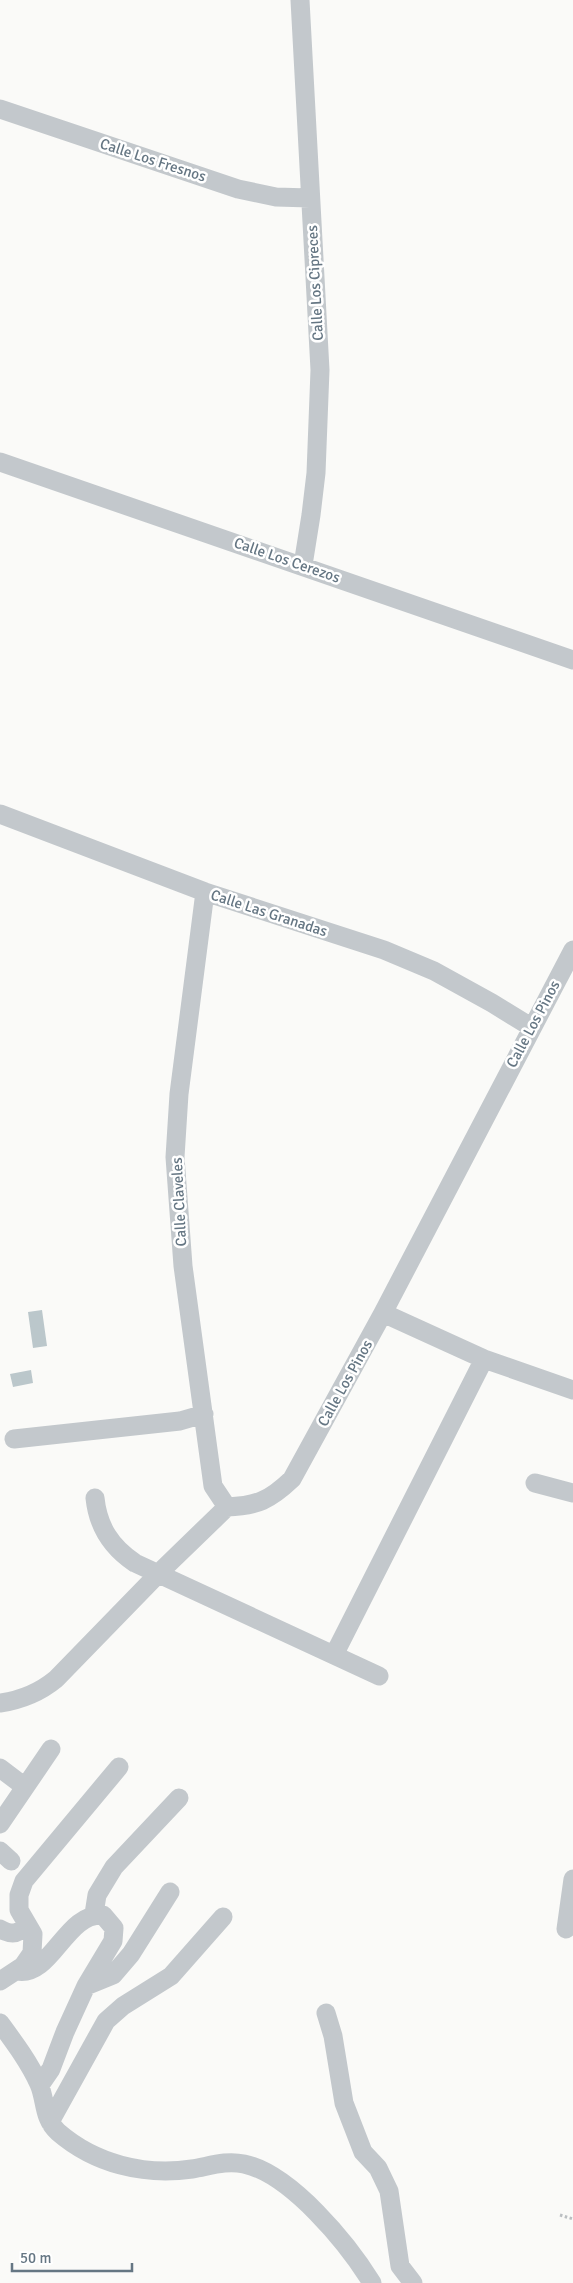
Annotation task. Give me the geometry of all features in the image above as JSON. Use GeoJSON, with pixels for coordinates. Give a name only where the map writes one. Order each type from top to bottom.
{"type":"FeatureCollection","features":[{"type":"Feature","properties":{"kind":"street","name":"Calle Los Cipreces"},"geometry":{"type":"LineString","coordinates":[[300,0],[320,370],[316,473],[312,514],[303,565]]}},
{"type":"Feature","properties":{"kind":"street","name":"Calle Los Fresnos"},"geometry":{"type":"LineString","coordinates":[[0,109],[238,189],[276,197],[310,198]]}},
{"type":"Feature","properties":{"kind":"street","name":"Calle Los Cerezos"},"geometry":{"type":"LineString","coordinates":[[0,462],[303,565],[573,660]]}},
{"type":"Feature","properties":{"kind":"street","name":"Calle Las Granadas"},"geometry":{"type":"LineString","coordinates":[[0,814],[206,892],[384,950],[434,971],[492,1003],[531,1028]]}},
{"type":"Feature","properties":{"kind":"street","name":"Calle Claveles"},"geometry":{"type":"LineString","coordinates":[[206,892],[179,1094],[175,1157],[183,1266],[213,1486],[227,1507]]}},
{"type":"Feature","properties":{"kind":"street","name":"Calle Los Pinos"},"geometry":{"type":"LineString","coordinates":[[227,1507],[253,1505],[272,1497],[292,1479],[383,1313],[573,950]]}},
{"type":"Feature","properties":{"kind":"street"},"geometry":{"type":"LineString","coordinates":[[383,1313],[484,1359],[573,1390]]}},
{"type":"Feature","properties":{"kind":"street"},"geometry":{"type":"LineString","coordinates":[[334,1655],[484,1359]]}},
{"type":"Feature","properties":{"kind":"street"},"geometry":{"type":"LineString","coordinates":[[14,1439],[180,1421],[204,1414]]}},
{"type":"Feature","properties":{"kind":"street"},"geometry":{"type":"LineString","coordinates":[[535,1483],[573,1493]]}},
{"type":"Feature","properties":{"kind":"street"},"geometry":{"type":"LineString","coordinates":[[95,1498],[102,1529],[115,1548],[135,1563],[379,1676]]}},
{"type":"Feature","properties":{"kind":"street"},"geometry":{"type":"LineString","coordinates":[[1,1697],[27,1697],[47,1687],[227,1507]]}},
{"type":"Feature","properties":{"kind":"street"},"geometry":{"type":"LineString","coordinates":[[0,1824],[51,1749]]}},
{"type":"Feature","properties":{"kind":"street"},"geometry":{"type":"LineString","coordinates":[[0,1980],[17,1971],[29,1959],[34,1946],[33,1934],[19,1910],[19,1895],[24,1881],[119,1767]]}},
{"type":"Feature","properties":{"kind":"street"},"geometry":{"type":"LineString","coordinates":[[0,1768],[25,1787]]}},
{"type":"Feature","properties":{"kind":"street"},"geometry":{"type":"LineString","coordinates":[[94,1914],[97,1895],[114,1868],[179,1798]]}},
{"type":"Feature","properties":{"kind":"street"},"geometry":{"type":"LineString","coordinates":[[566,1929],[573,1879]]}},
{"type":"Feature","properties":{"kind":"street"},"geometry":{"type":"LineString","coordinates":[[86,1986],[113,1975],[131,1954],[170,1892]]}},
{"type":"Feature","properties":{"kind":"street"},"geometry":{"type":"LineString","coordinates":[[17,1971],[25,1973],[38,1966],[82,1920],[94,1914],[103,1915],[114,1928],[113,1941],[86,1986],[64,2032],[51,2069],[40,2085]]}},
{"type":"Feature","properties":{"kind":"street"},"geometry":{"type":"LineString","coordinates":[[50,2122],[106,2021],[123,2006],[171,1976],[223,1917]]}},
{"type":"Feature","properties":{"kind":"street"},"geometry":{"type":"LineString","coordinates":[[0,1929],[13,1934],[19,1932],[27,1924]]}},
{"type":"Feature","properties":{"kind":"street"},"geometry":{"type":"LineString","coordinates":[[326,2014],[333,2036],[344,2103],[362,2152],[378,2168],[387,2185],[400,2266],[413,2283]]}},
{"type":"Feature","properties":{"kind":"street"},"geometry":{"type":"LineString","coordinates":[[0,2023],[30,2066],[40,2085],[50,2122],[56,2130],[83,2150],[99,2158],[131,2168],[178,2170],[233,2162],[250,2165],[266,2172],[298,2196],[325,2222],[350,2250],[372,2283]]}},
{"type":"Feature","properties":{"kind":"path"},"geometry":{"type":"LineString","coordinates":[[560,2215],[573,2219]]}},
{"type":"Feature","properties":{"kind":"shaded area"},"geometry":{"type":"Polygon","coordinates":[[[42,1310],[47,1346],[33,1348],[28,1312],[42,1310]]]}},
{"type":"Feature","properties":{"kind":"shaded area"},"geometry":{"type":"Polygon","coordinates":[[[31,1370],[33,1383],[13,1387],[10,1374],[31,1370]]]}}]}
